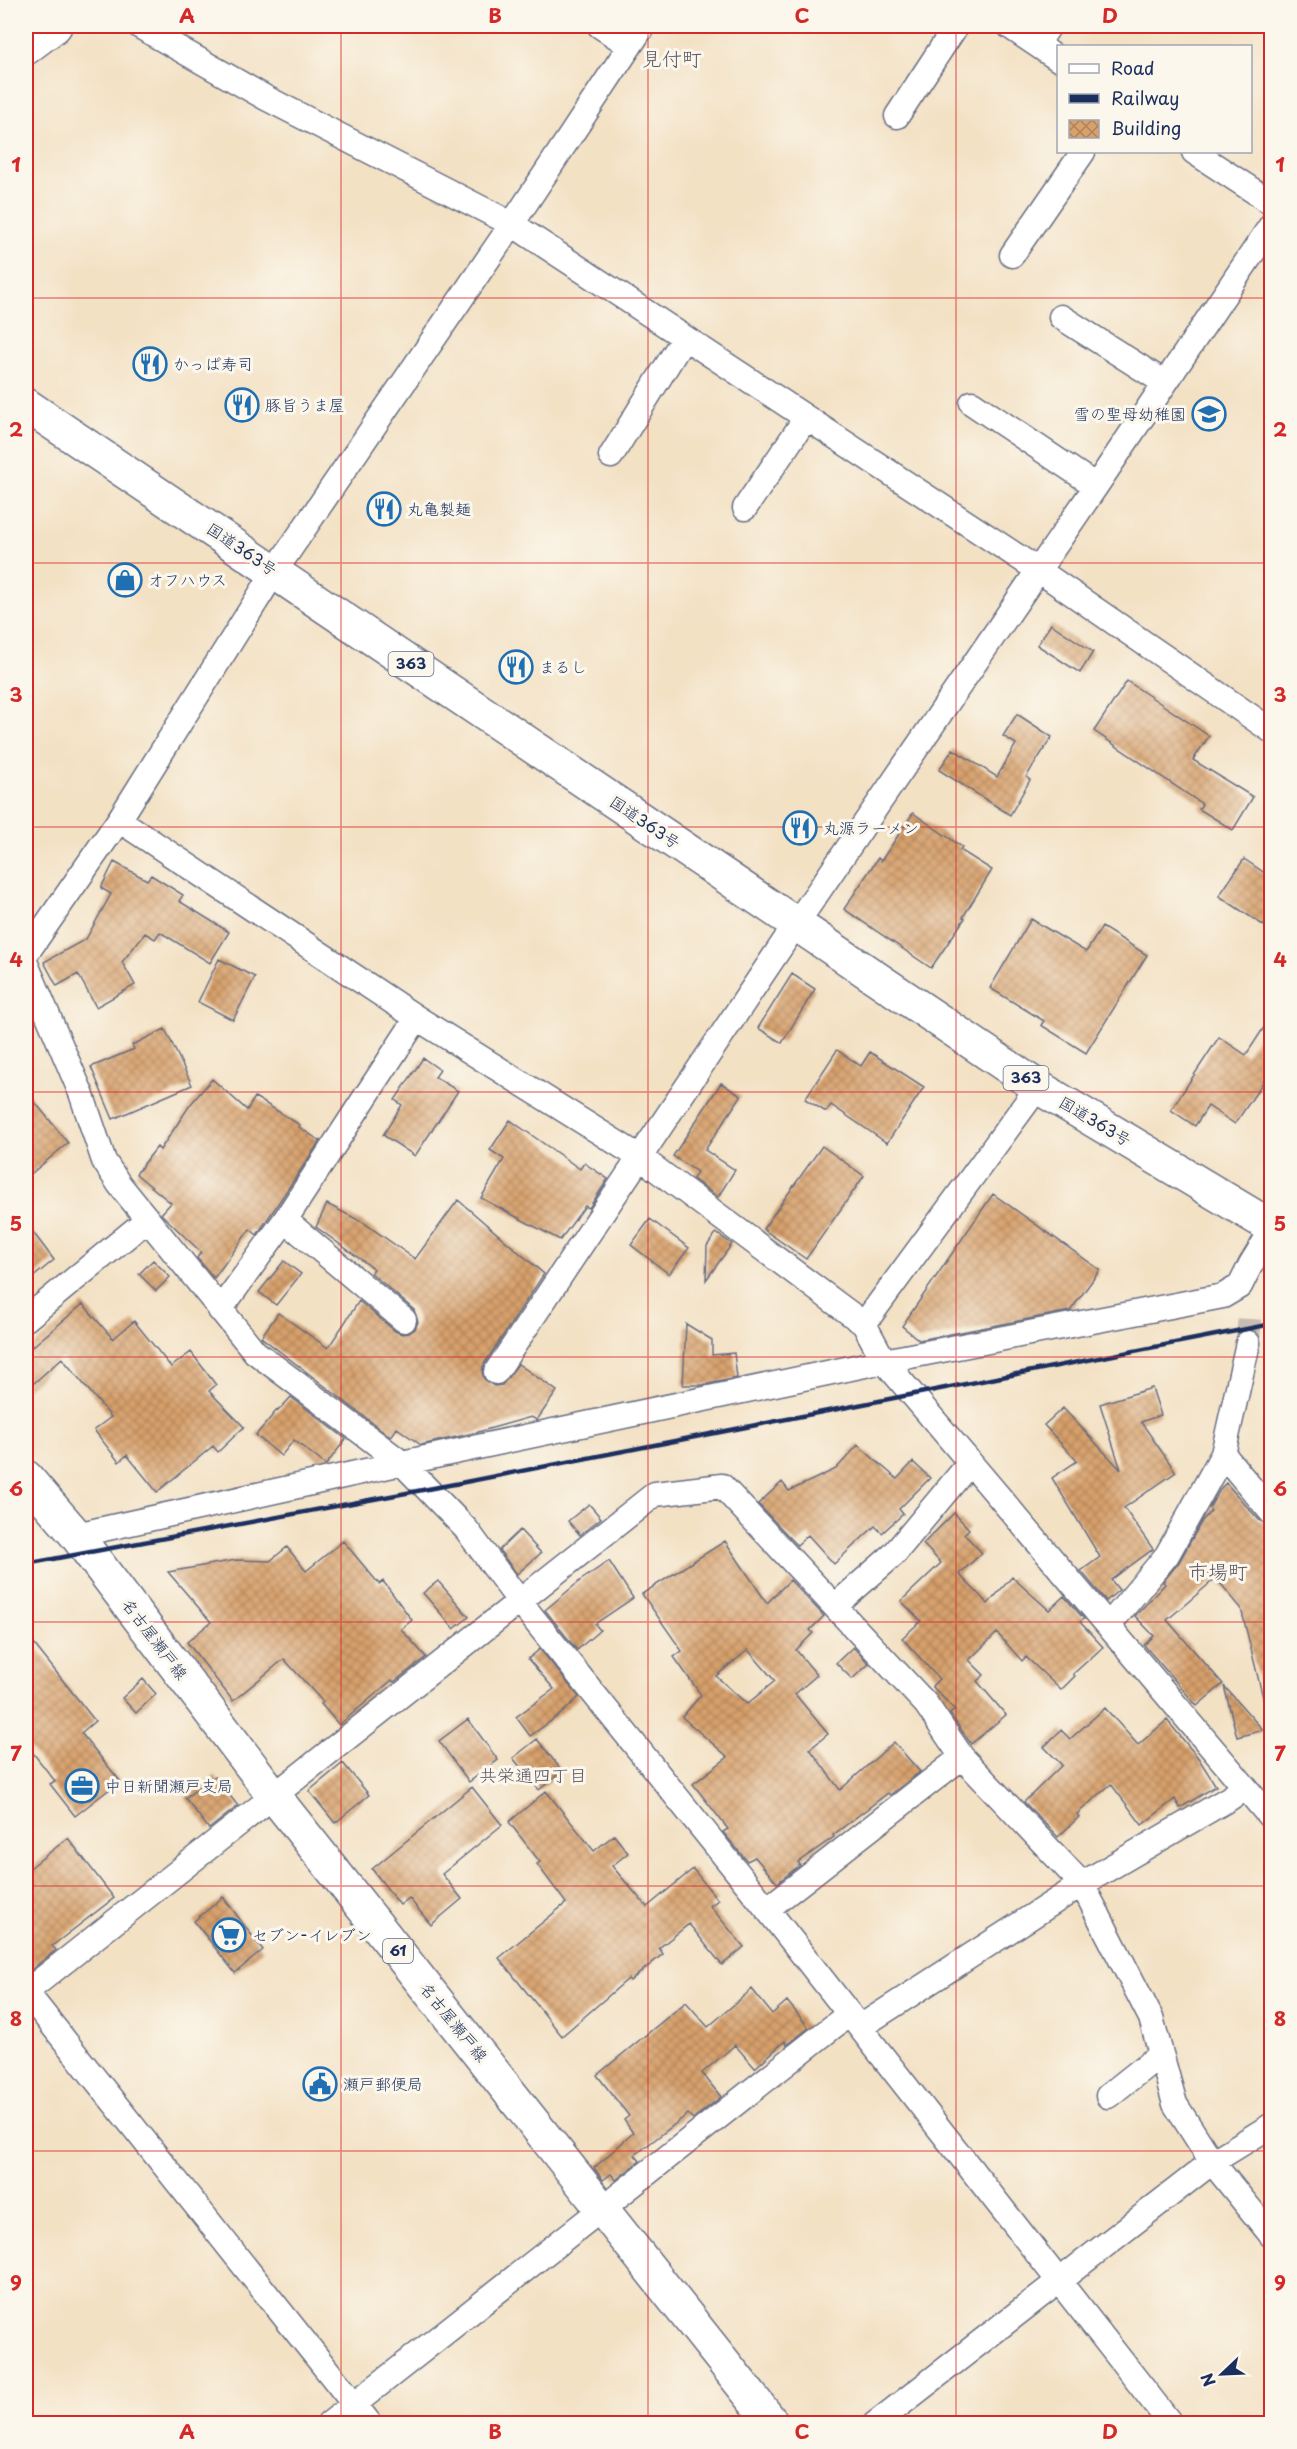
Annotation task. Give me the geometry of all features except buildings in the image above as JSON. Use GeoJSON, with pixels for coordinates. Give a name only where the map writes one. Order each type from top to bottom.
{"type":"FeatureCollection","features":[{"type":"Feature","properties":{"kind":"main road"},"geometry":{"type":"LineString","coordinates":[[26,48],[55,26]]}},
{"type":"Feature","properties":{"kind":"main road","name":"国道363号"},"geometry":{"type":"LineString","coordinates":[[26,405],[1038,1087],[1269,1226]]}},
{"type":"Feature","properties":{"kind":"main road","name":"名古屋瀬戸線"},"geometry":{"type":"LineString","coordinates":[[26,1477],[76,1535],[274,1796],[773,2424]]}},
{"type":"Feature","properties":{"kind":"street"},"geometry":{"type":"LineString","coordinates":[[140,26],[266,98],[512,224],[1038,570],[1272,731]]}},
{"type":"Feature","properties":{"kind":"street"},"geometry":{"type":"LineString","coordinates":[[600,26],[629,45]]}},
{"type":"Feature","properties":{"kind":"street"},"geometry":{"type":"LineString","coordinates":[[26,954],[119,820],[275,571],[512,224],[643,26]]}},
{"type":"Feature","properties":{"kind":"street"},"geometry":{"type":"LineString","coordinates":[[897,116],[956,26]]}},
{"type":"Feature","properties":{"kind":"street"},"geometry":{"type":"LineString","coordinates":[[1009,26],[1043,35],[1057,56]]}},
{"type":"Feature","properties":{"kind":"street"},"geometry":{"type":"LineString","coordinates":[[1012,255],[1082,153]]}},
{"type":"Feature","properties":{"kind":"street"},"geometry":{"type":"LineString","coordinates":[[1196,153],[1272,203]]}},
{"type":"Feature","properties":{"kind":"street"},"geometry":{"type":"LineString","coordinates":[[496,1372],[796,924],[1272,224]]}},
{"type":"Feature","properties":{"kind":"street"},"geometry":{"type":"LineString","coordinates":[[1061,317],[1166,383]]}},
{"type":"Feature","properties":{"kind":"street"},"geometry":{"type":"LineString","coordinates":[[611,456],[684,338]]}},
{"type":"Feature","properties":{"kind":"street"},"geometry":{"type":"LineString","coordinates":[[972,403],[1096,486]]}},
{"type":"Feature","properties":{"kind":"street"},"geometry":{"type":"LineString","coordinates":[[745,507],[806,418]]}},
{"type":"Feature","properties":{"kind":"street"},"geometry":{"type":"LineString","coordinates":[[119,820],[417,1018],[641,1158],[864,1324],[884,1360],[969,1464],[1109,1625],[1272,1819]]}},
{"type":"Feature","properties":{"kind":"street"},"geometry":{"type":"LineString","coordinates":[[26,964],[81,1093],[104,1161],[119,1184],[255,1352],[402,1462],[466,1529],[520,1602],[767,1910],[1171,2424]]}},
{"type":"Feature","properties":{"kind":"street"},"geometry":{"type":"LineString","coordinates":[[220,1310],[285,1220],[417,1018]]}},
{"type":"Feature","properties":{"kind":"street"},"geometry":{"type":"LineString","coordinates":[[864,1324],[1038,1087]]}},
{"type":"Feature","properties":{"kind":"street"},"geometry":{"type":"LineString","coordinates":[[26,1319],[148,1220]]}},
{"type":"Feature","properties":{"kind":"street"},"geometry":{"type":"LineString","coordinates":[[285,1220],[404,1320]]}},
{"type":"Feature","properties":{"kind":"street"},"geometry":{"type":"LineString","coordinates":[[76,1535],[402,1462],[884,1360],[1223,1296],[1240,1286],[1269,1226]]}},
{"type":"Feature","properties":{"kind":"street"},"geometry":{"type":"LineString","coordinates":[[1109,1625],[1167,1555],[1223,1454],[1248,1342]]}},
{"type":"Feature","properties":{"kind":"street"},"geometry":{"type":"LineString","coordinates":[[1223,1454],[1272,1513]]}},
{"type":"Feature","properties":{"kind":"street"},"geometry":{"type":"LineString","coordinates":[[835,1606],[894,1554],[969,1464]]}},
{"type":"Feature","properties":{"kind":"street"},"geometry":{"type":"LineString","coordinates":[[370,2424],[26,1992],[655,1494],[722,1486],[926,1704],[962,1757],[1082,1884],[1150,2018],[1175,2104],[1212,2162],[1272,2236]]}},
{"type":"Feature","properties":{"kind":"street"},"geometry":{"type":"LineString","coordinates":[[767,1910],[962,1757]]}},
{"type":"Feature","properties":{"kind":"street"},"geometry":{"type":"LineString","coordinates":[[329,2424],[601,2207],[854,2020],[1230,1798],[1245,1786]]}},
{"type":"Feature","properties":{"kind":"street"},"geometry":{"type":"LineString","coordinates":[[1108,2096],[1161,2054]]}},
{"type":"Feature","properties":{"kind":"street"},"geometry":{"type":"LineString","coordinates":[[875,2424],[1212,2162],[1272,2125]]}},
{"type":"Feature","properties":{"kind":"tunnel"},"geometry":{"type":"LineString","coordinates":[[1248,1343],[1250,1310]]}},
{"type":"Feature","properties":{"kind":"railway"},"geometry":{"type":"LineString","coordinates":[[26,1564],[460,1483],[1272,1324]]}},
{"type":"Feature","properties":{"kind":"place","name":"かっぱ寿司"},"geometry":{"type":"Point","coordinates":[150,364]}},
{"type":"Feature","properties":{"kind":"place","name":"豚旨うま屋"},"geometry":{"type":"Point","coordinates":[242,405]}},
{"type":"Feature","properties":{"kind":"place","name":"雪の聖母幼稚園"},"geometry":{"type":"Point","coordinates":[1209,414]}},
{"type":"Feature","properties":{"kind":"place","name":"丸亀製麺"},"geometry":{"type":"Point","coordinates":[384,509]}},
{"type":"Feature","properties":{"kind":"place","name":"オフハウス"},"geometry":{"type":"Point","coordinates":[125,580]}},
{"type":"Feature","properties":{"kind":"place","name":"まるし"},"geometry":{"type":"Point","coordinates":[516,667]}},
{"type":"Feature","properties":{"kind":"place","name":"丸源ラーメン"},"geometry":{"type":"Point","coordinates":[800,828]}},
{"type":"Feature","properties":{"kind":"place","name":"中日新聞瀬戸支局"},"geometry":{"type":"Point","coordinates":[82,1786]}},
{"type":"Feature","properties":{"kind":"place","name":"セブン-イレブン"},"geometry":{"type":"Point","coordinates":[229,1935]}},
{"type":"Feature","properties":{"kind":"place","name":"瀬戸郵便局"},"geometry":{"type":"Point","coordinates":[320,2084]}},
{"type":"Feature","properties":{"kind":"district","name":"見付町"},"geometry":{"type":"Point","coordinates":[672,59]}},
{"type":"Feature","properties":{"kind":"district","name":"市場町"},"geometry":{"type":"Point","coordinates":[1218,1572]}},
{"type":"Feature","properties":{"kind":"district","name":"共栄通四丁目"},"geometry":{"type":"Point","coordinates":[533,1776]}}]}
